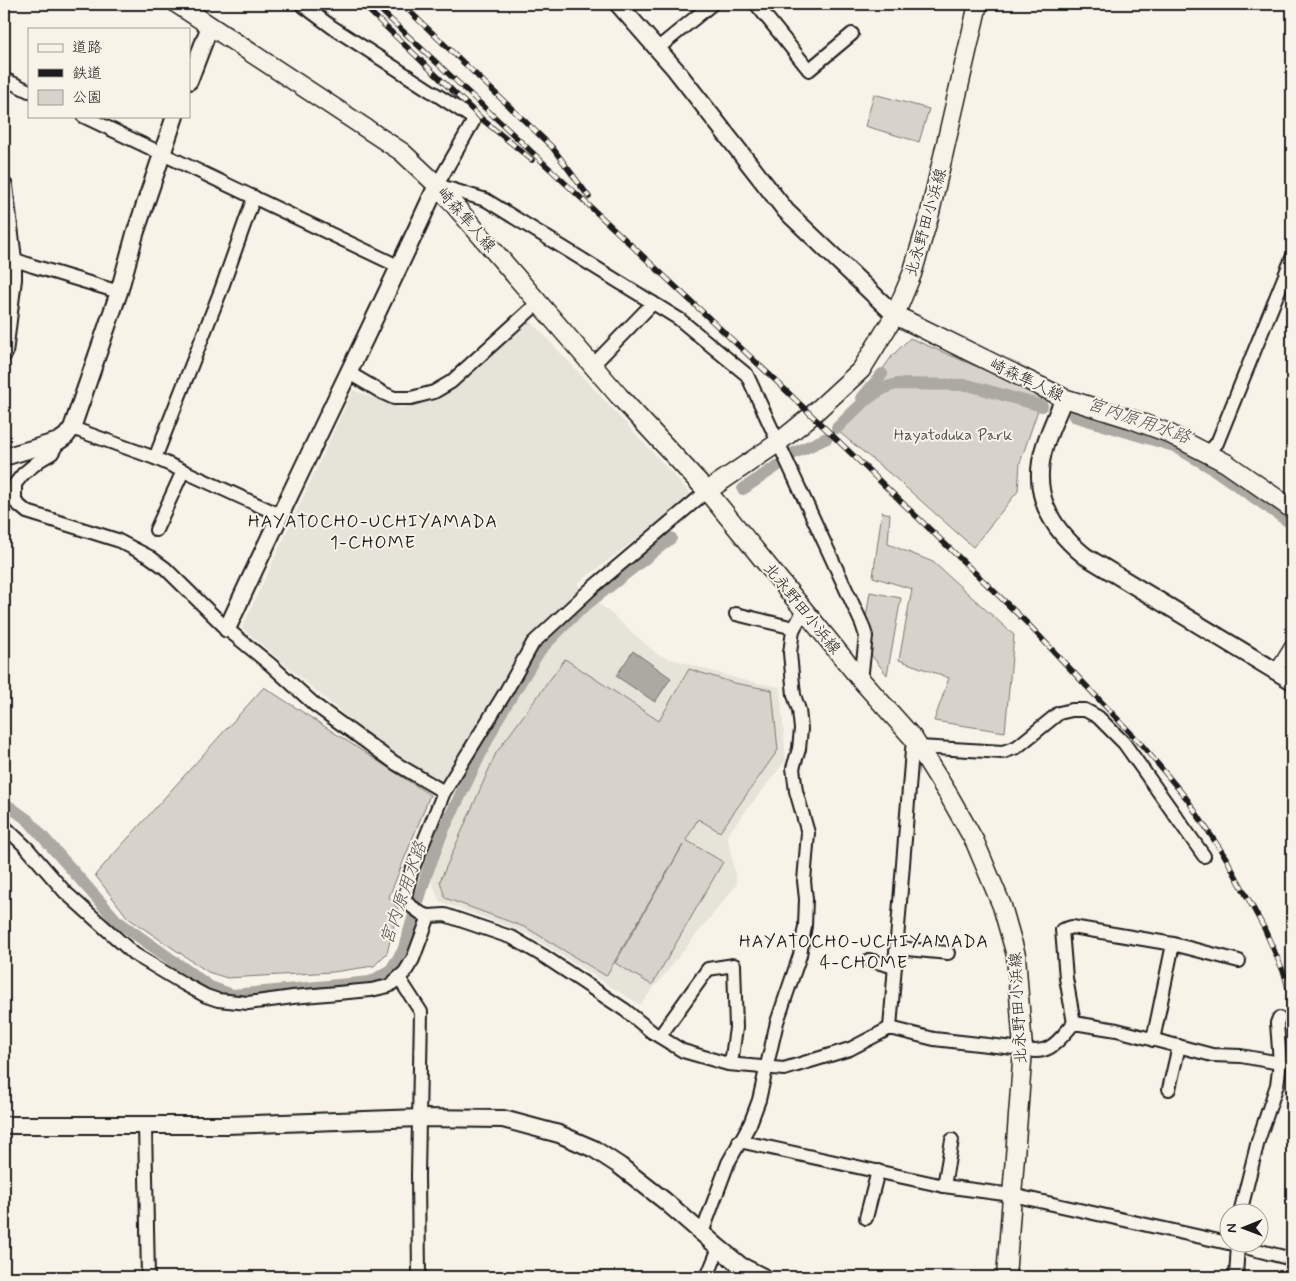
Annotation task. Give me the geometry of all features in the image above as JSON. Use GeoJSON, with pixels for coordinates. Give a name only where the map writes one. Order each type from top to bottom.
{"type":"FeatureCollection","features":[{"type":"Feature","properties":{"kind":"main road","name":"崎森隼人線"},"geometry":{"type":"LineString","coordinates":[[177,4],[402,152],[438,185],[619,396],[707,492]]}},
{"type":"Feature","properties":{"kind":"main road","name":"北永野田小浜線"},"geometry":{"type":"LineString","coordinates":[[978,4],[929,217],[912,274],[895,315],[861,370],[811,416],[779,442],[707,492],[861,680],[916,743],[975,842],[1002,906],[1016,955],[1022,1049],[1006,1277]]}},
{"type":"Feature","properties":{"kind":"main road","name":"崎森隼人線"},"geometry":{"type":"LineString","coordinates":[[895,315],[1064,398],[1166,432],[1226,463],[1292,509]]}},
{"type":"Feature","properties":{"kind":"street"},"geometry":{"type":"LineString","coordinates":[[227,629],[320,428],[349,373],[438,185],[474,122],[471,117],[332,27],[301,4]]}},
{"type":"Feature","properties":{"kind":"street"},"geometry":{"type":"LineString","coordinates":[[618,4],[657,49],[786,211],[895,315]]}},
{"type":"Feature","properties":{"kind":"street"},"geometry":{"type":"LineString","coordinates":[[657,49],[712,4]]}},
{"type":"Feature","properties":{"kind":"street"},"geometry":{"type":"LineString","coordinates":[[756,4],[809,70],[852,34]]}},
{"type":"Feature","properties":{"kind":"street"},"geometry":{"type":"LineString","coordinates":[[190,78],[210,26]]}},
{"type":"Feature","properties":{"kind":"street"},"geometry":{"type":"LineString","coordinates":[[4,79],[28,91]]}},
{"type":"Feature","properties":{"kind":"street"},"geometry":{"type":"LineString","coordinates":[[87,118],[400,267]]}},
{"type":"Feature","properties":{"kind":"street"},"geometry":{"type":"LineString","coordinates":[[174,118],[72,428],[52,453],[23,474],[15,484],[15,502],[27,512],[117,540],[150,557],[165,568],[227,629],[271,665],[315,706],[395,764],[444,792]]}},
{"type":"Feature","properties":{"kind":"street"},"geometry":{"type":"LineString","coordinates":[[438,185],[486,200],[679,319],[747,375],[862,624],[866,636],[861,680]]}},
{"type":"Feature","properties":{"kind":"street"},"geometry":{"type":"LineString","coordinates":[[4,186],[8,256],[13,279],[4,353]]}},
{"type":"Feature","properties":{"kind":"street"},"geometry":{"type":"LineString","coordinates":[[156,458],[222,290],[254,197]]}},
{"type":"Feature","properties":{"kind":"street"},"geometry":{"type":"LineString","coordinates":[[8,256],[118,292]]}},
{"type":"Feature","properties":{"kind":"street"},"geometry":{"type":"LineString","coordinates":[[1208,454],[1217,443],[1292,258]]}},
{"type":"Feature","properties":{"kind":"street"},"geometry":{"type":"LineString","coordinates":[[349,373],[383,394],[394,398],[411,398],[434,392],[451,382],[539,302]]}},
{"type":"Feature","properties":{"kind":"street"},"geometry":{"type":"LineString","coordinates":[[593,365],[653,304]]}},
{"type":"Feature","properties":{"kind":"street"},"geometry":{"type":"LineString","coordinates":[[1064,398],[1045,446],[1040,477],[1041,498],[1052,522],[1069,544],[1085,556],[1292,681]]}},
{"type":"Feature","properties":{"kind":"street"},"geometry":{"type":"LineString","coordinates":[[72,428],[156,458],[280,515]]}},
{"type":"Feature","properties":{"kind":"street"},"geometry":{"type":"LineString","coordinates":[[4,456],[59,442]]}},
{"type":"Feature","properties":{"kind":"street"},"geometry":{"type":"LineString","coordinates":[[156,530],[183,471]]}},
{"type":"Feature","properties":{"kind":"street"},"geometry":{"type":"LineString","coordinates":[[707,492],[592,588],[533,643],[505,693],[444,792],[411,873],[404,901],[422,914],[446,916],[513,938],[625,1010],[683,1051],[731,1064],[784,1068],[850,1049],[890,1028],[934,1039],[1022,1049],[1031,1052],[1044,1051],[1054,1045],[1074,1023]]}},
{"type":"Feature","properties":{"kind":"street"},"geometry":{"type":"LineString","coordinates":[[702,1233],[728,1163],[750,1124],[759,1100],[777,1022],[800,955],[805,926],[806,899],[804,881],[808,834],[796,791],[793,768],[799,749],[801,729],[799,710],[794,695],[790,653],[794,628],[804,610]]}},
{"type":"Feature","properties":{"kind":"street"},"geometry":{"type":"LineString","coordinates":[[736,614],[794,628]]}},
{"type":"Feature","properties":{"kind":"street"},"geometry":{"type":"LineString","coordinates":[[1276,671],[1292,645]]}},
{"type":"Feature","properties":{"kind":"street"},"geometry":{"type":"LineString","coordinates":[[890,1028],[916,743],[1003,752],[1018,747],[1059,713],[1085,710],[1098,717],[1124,743],[1204,856]]}},
{"type":"Feature","properties":{"kind":"street"},"geometry":{"type":"LineString","coordinates":[[4,826],[27,848],[65,892],[134,954],[206,996],[218,1000],[248,1003],[371,990],[389,986],[399,978],[413,959],[429,916]]}},
{"type":"Feature","properties":{"kind":"street"},"geometry":{"type":"LineString","coordinates":[[1074,1023],[1066,978],[1062,930],[1072,927],[1172,944],[1239,961]]}},
{"type":"Feature","properties":{"kind":"street"},"geometry":{"type":"LineString","coordinates":[[1153,1040],[1172,944]]}},
{"type":"Feature","properties":{"kind":"street"},"geometry":{"type":"LineString","coordinates":[[897,948],[948,953]]}},
{"type":"Feature","properties":{"kind":"street"},"geometry":{"type":"LineString","coordinates":[[869,960],[895,967]]}},
{"type":"Feature","properties":{"kind":"street"},"geometry":{"type":"LineString","coordinates":[[660,1036],[708,968],[734,965],[736,1028],[731,1064]]}},
{"type":"Feature","properties":{"kind":"street"},"geometry":{"type":"LineString","coordinates":[[399,978],[420,1012],[419,1277]]}},
{"type":"Feature","properties":{"kind":"street"},"geometry":{"type":"LineString","coordinates":[[1242,1204],[1258,1141],[1277,1085],[1280,1062],[1279,1018]]}},
{"type":"Feature","properties":{"kind":"street"},"geometry":{"type":"LineString","coordinates":[[1074,1023],[1117,1030],[1212,1055],[1240,1056],[1280,1062]]}},
{"type":"Feature","properties":{"kind":"street"},"geometry":{"type":"LineString","coordinates":[[1169,1089],[1179,1046]]}},
{"type":"Feature","properties":{"kind":"street"},"geometry":{"type":"LineString","coordinates":[[4,1125],[145,1126],[322,1123],[420,1118],[503,1119],[559,1134],[594,1149],[620,1166],[741,1266],[763,1277]]}},
{"type":"Feature","properties":{"kind":"street"},"geometry":{"type":"LineString","coordinates":[[145,1126],[148,1277]]}},
{"type":"Feature","properties":{"kind":"street"},"geometry":{"type":"LineString","coordinates":[[944,1186],[952,1140]]}},
{"type":"Feature","properties":{"kind":"street"},"geometry":{"type":"LineString","coordinates":[[739,1142],[944,1186],[1012,1195],[1218,1240]]}},
{"type":"Feature","properties":{"kind":"street"},"geometry":{"type":"LineString","coordinates":[[866,1218],[878,1171]]}},
{"type":"Feature","properties":{"kind":"street"},"geometry":{"type":"LineString","coordinates":[[707,1277],[719,1248]]}},
{"type":"Feature","properties":{"kind":"street"},"geometry":{"type":"LineString","coordinates":[[1268,1253],[1292,1259]]}},
{"type":"Feature","properties":{"kind":"street"},"geometry":{"type":"LineString","coordinates":[[1235,1254],[1236,1277]]}},
{"type":"Feature","properties":{"kind":"shaded area"},"geometry":{"type":"Polygon","coordinates":[[[531,321],[693,496],[577,584],[658,655],[742,680],[780,687],[786,760],[727,835],[737,884],[640,1005],[526,933],[439,901],[431,880],[462,802],[353,722],[242,628],[353,390],[401,408],[438,400],[531,321]]]}},
{"type":"Feature","properties":{"kind":"shaded area"},"geometry":{"type":"Polygon","coordinates":[[[633,651],[671,678],[655,702],[616,676],[633,651]]]}},
{"type":"Feature","properties":{"kind":"green space"},"geometry":{"type":"Polygon","coordinates":[[[874,94],[929,109],[919,142],[865,126],[874,94]]]}},
{"type":"Feature","properties":{"kind":"green space","name":"Hayatoduka Park"},"geometry":{"type":"Polygon","coordinates":[[[910,338],[1043,395],[1020,463],[1018,491],[973,547],[894,477],[834,428],[870,387],[892,356],[910,338]]]}},
{"type":"Feature","properties":{"kind":"green space"},"geometry":{"type":"Polygon","coordinates":[[[882,512],[890,514],[888,544],[933,562],[1014,635],[1005,732],[934,721],[949,678],[899,660],[912,589],[873,577],[882,512]]]}},
{"type":"Feature","properties":{"kind":"green space"},"geometry":{"type":"Polygon","coordinates":[[[870,592],[901,598],[887,675],[862,643],[870,592]]]}},
{"type":"Feature","properties":{"kind":"green space"},"geometry":{"type":"Polygon","coordinates":[[[565,659],[659,721],[689,669],[734,683],[772,690],[778,750],[720,832],[698,819],[686,840],[723,862],[652,985],[615,963],[683,845],[606,976],[527,928],[445,898],[440,881],[496,753],[565,659]]]}},
{"type":"Feature","properties":{"kind":"green space"},"geometry":{"type":"Polygon","coordinates":[[[264,687],[430,795],[389,897],[398,909],[387,953],[374,966],[333,972],[227,978],[208,972],[128,918],[95,875],[264,687]]]}},
{"type":"Feature","properties":{"kind":"waterway","name":"宮内原用水路"},"geometry":{"type":"LineString","coordinates":[[862,398],[882,374]]}},
{"type":"Feature","properties":{"kind":"waterway","name":"宮内原用水路"},"geometry":{"type":"LineString","coordinates":[[837,428],[872,396],[896,384],[968,385],[1042,406]]}},
{"type":"Feature","properties":{"kind":"waterway","name":"宮内原用水路"},"geometry":{"type":"LineString","coordinates":[[1074,416],[1174,446],[1212,468],[1292,524]]}},
{"type":"Feature","properties":{"kind":"waterway","name":"宮内原用水路"},"geometry":{"type":"LineString","coordinates":[[792,454],[827,438]]}},
{"type":"Feature","properties":{"kind":"waterway","name":"宮内原用水路"},"geometry":{"type":"LineString","coordinates":[[743,489],[777,466]]}},
{"type":"Feature","properties":{"kind":"waterway","name":"宮内原用水路"},"geometry":{"type":"LineString","coordinates":[[4,805],[28,820],[117,921],[210,987],[232,995],[370,982],[390,971],[403,951],[427,873],[443,831],[498,718],[540,650],[577,612],[671,538]]}},
{"type":"Feature","properties":{"kind":"railway"},"geometry":{"type":"LineString","coordinates":[[362,4],[483,120],[532,160]]}},
{"type":"Feature","properties":{"kind":"railway"},"geometry":{"type":"LineString","coordinates":[[374,4],[773,378],[1027,623],[1141,744],[1187,799],[1226,858],[1264,928],[1284,973],[1292,1002]]}},
{"type":"Feature","properties":{"kind":"railway"},"geometry":{"type":"LineString","coordinates":[[402,4],[552,147],[589,197]]}},
{"type":"Feature","properties":{"kind":"district","name":"HAYATOCHO-UCHIYAMADA 1-CHOME"},"geometry":{"type":"Point","coordinates":[373,531]}},
{"type":"Feature","properties":{"kind":"district","name":"HAYATOCHO-UCHIYAMADA 4-CHOME"},"geometry":{"type":"Point","coordinates":[864,951]}}]}
